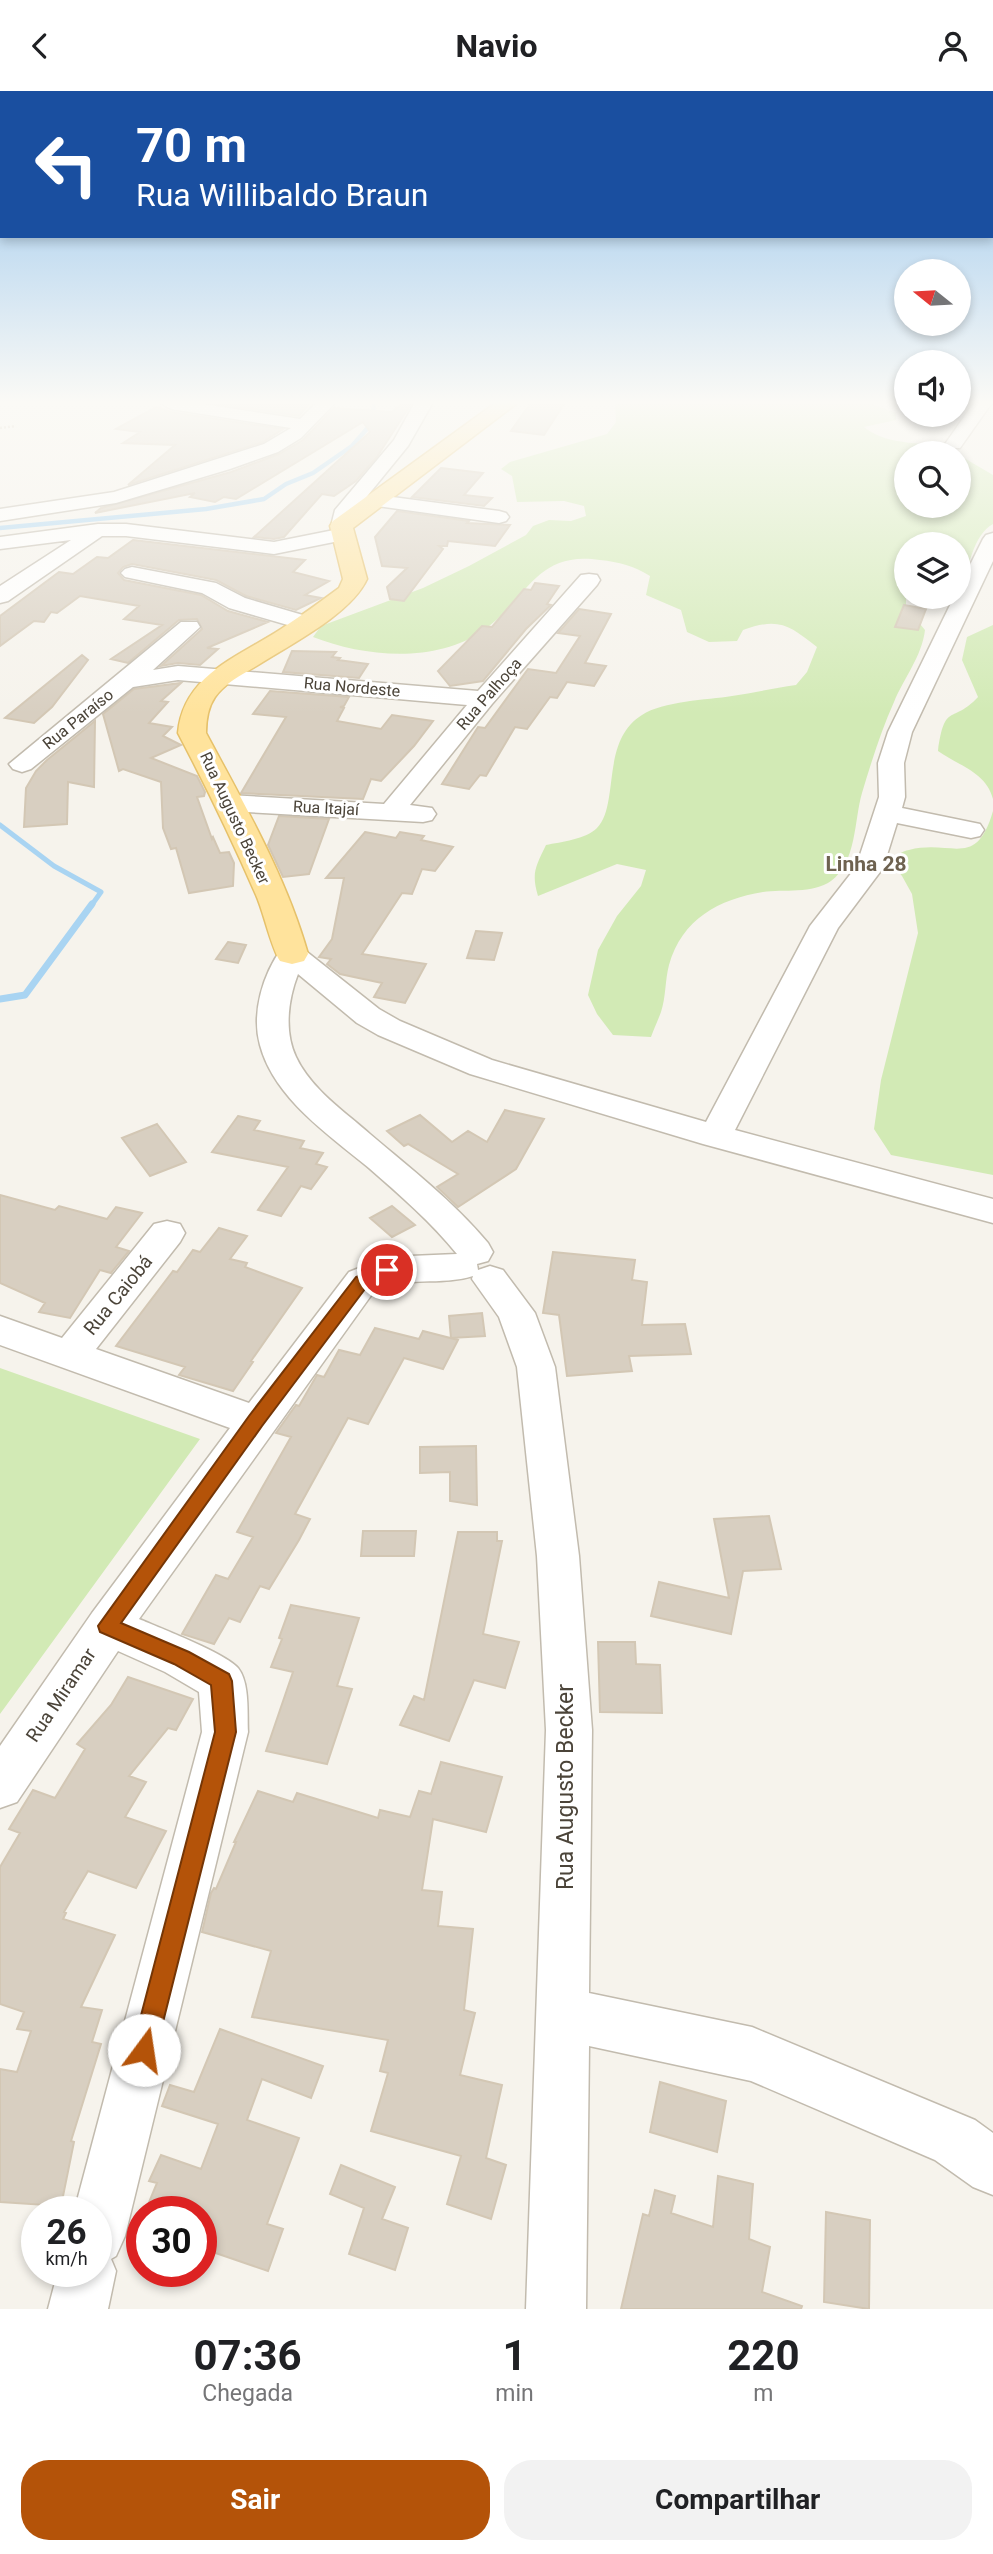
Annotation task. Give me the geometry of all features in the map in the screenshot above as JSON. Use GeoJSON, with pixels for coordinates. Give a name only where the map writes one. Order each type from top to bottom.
{"type":"FeatureCollection","features":[{"type":"Feature","properties":{"kind":"main road"},"geometry":{"type":"LineString","coordinates":[[342,531],[369,508]]}},
{"type":"Feature","properties":{"kind":"main road","name":"Rua Augusto Becker"},"geometry":{"type":"LineString","coordinates":[[292,954],[283,921],[229,803],[192,733],[202,696],[220,677],[349,592],[355,579],[342,531]]}},
{"type":"Feature","properties":{"kind":"street"},"geometry":{"type":"LineString","coordinates":[[0,515],[48,508]]}},
{"type":"Feature","properties":{"kind":"street"},"geometry":{"type":"LineString","coordinates":[[0,543],[98,530],[126,530],[274,548],[342,531],[347,508]]}},
{"type":"Feature","properties":{"kind":"street"},"geometry":{"type":"LineString","coordinates":[[427,508],[499,517]]}},
{"type":"Feature","properties":{"kind":"street"},"geometry":{"type":"LineString","coordinates":[[0,596],[98,530]]}},
{"type":"Feature","properties":{"kind":"street"},"geometry":{"type":"LineString","coordinates":[[715,1136],[824,926],[869,867],[892,797],[894,747],[993,539]]}},
{"type":"Feature","properties":{"kind":"street"},"geometry":{"type":"LineString","coordinates":[[132,573],[208,588],[237,603],[305,623]]}},
{"type":"Feature","properties":{"kind":"street","name":"Rua Palhoça"},"geometry":{"type":"LineString","coordinates":[[392,811],[484,699],[589,580]]}},
{"type":"Feature","properties":{"kind":"street"},"geometry":{"type":"LineString","coordinates":[[126,681],[189,628]]}},
{"type":"Feature","properties":{"kind":"street","name":"Rua Paraíso"},"geometry":{"type":"LineString","coordinates":[[22,764],[126,681],[178,673],[220,677]]}},
{"type":"Feature","properties":{"kind":"street","name":"Rua Nordeste"},"geometry":{"type":"LineString","coordinates":[[220,677],[484,699]]}},
{"type":"Feature","properties":{"kind":"street","name":"Rua Itajaí"},"geometry":{"type":"LineString","coordinates":[[229,803],[423,814]]}},
{"type":"Feature","properties":{"kind":"street"},"geometry":{"type":"LineString","coordinates":[[887,813],[971,830]]}},
{"type":"Feature","properties":{"kind":"street"},"geometry":{"type":"LineString","coordinates":[[292,954],[368,1016],[389,1028],[481,1067],[715,1136],[993,1211]]}},
{"type":"Feature","properties":{"kind":"street","name":"Rua Augusto Becker"},"geometry":{"type":"LineString","coordinates":[[292,954],[276,987],[274,1035],[279,1055],[303,1094],[451,1223],[475,1266],[516,1313],[536,1367],[558,1556],[569,1730],[556,2309]]}},
{"type":"Feature","properties":{"kind":"street","name":"Rua Caiobá"},"geometry":{"type":"LineString","coordinates":[[69,1356],[167,1233]]}},
{"type":"Feature","properties":{"kind":"street","name":"Rua Miramar"},"geometry":{"type":"LineString","coordinates":[[0,1786],[108,1626],[255,1421],[362,1281],[387,1270],[475,1266]]}},
{"type":"Feature","properties":{"kind":"street"},"geometry":{"type":"LineString","coordinates":[[0,1330],[255,1421]]}},
{"type":"Feature","properties":{"kind":"street"},"geometry":{"type":"LineString","coordinates":[[106,2196],[225,1732],[221,1681],[181,1658],[108,1626]]}},
{"type":"Feature","properties":{"kind":"street"},"geometry":{"type":"LineString","coordinates":[[561,2015],[652,2031],[752,2054],[955,2140],[993,2167]]}},
{"type":"Feature","properties":{"kind":"street"},"geometry":{"type":"LineString","coordinates":[[78,2309],[83,2287]]}},
{"type":"Feature","properties":{"kind":"green space"},"geometry":{"type":"Polygon","coordinates":[[[584,508],[894,508],[894,518],[971,518],[971,508],[993,508],[993,524],[981,536],[971,558],[971,532],[894,532],[894,609],[908,609],[925,630],[917,658],[894,702],[876,747],[859,804],[846,863],[831,881],[816,888],[747,895],[704,914],[683,935],[675,949],[669,965],[663,1006],[651,1037],[613,1035],[597,1014],[588,995],[598,950],[617,916],[641,886],[646,870],[617,864],[538,896],[535,875],[540,859],[546,845],[580,837],[597,828],[608,804],[620,740],[629,726],[642,715],[673,704],[796,685],[807,672],[817,647],[799,633],[775,624],[743,630],[737,641],[709,642],[687,632],[681,610],[646,595],[650,576],[620,563],[578,559],[561,562],[547,570],[484,630],[465,641],[444,648],[400,654],[377,653],[313,637],[321,626],[423,588],[469,566],[526,535],[533,526],[549,520],[571,521],[586,516],[584,508]]]}},
{"type":"Feature","properties":{"kind":"green space"},"geometry":{"type":"Polygon","coordinates":[[[993,625],[993,799],[978,776],[938,751],[947,719],[978,697],[962,660],[967,637],[993,625]]]}},
{"type":"Feature","properties":{"kind":"green space"},"geometry":{"type":"Polygon","coordinates":[[[993,811],[993,1175],[891,1155],[874,1129],[881,1080],[918,933],[912,894],[889,860],[909,850],[961,849],[970,846],[979,840],[993,811]]]}},
{"type":"Feature","properties":{"kind":"green space"},"geometry":{"type":"Polygon","coordinates":[[[0,1368],[200,1439],[0,1714],[0,1368]]]}},
{"type":"Feature","properties":{"kind":"building"},"geometry":{"type":"Polygon","coordinates":[[[103,508],[122,508],[95,513],[103,508]]]}},
{"type":"Feature","properties":{"kind":"building"},"geometry":{"type":"Polygon","coordinates":[[[287,508],[310,508],[284,537],[254,537],[287,508]]]}},
{"type":"Feature","properties":{"kind":"building"},"geometry":{"type":"Polygon","coordinates":[[[397,511],[469,521],[467,523],[510,525],[495,546],[448,541],[447,546],[439,546],[443,549],[404,601],[390,599],[387,587],[407,568],[382,566],[375,537],[397,511]]]}},
{"type":"Feature","properties":{"kind":"building"},"geometry":{"type":"Polygon","coordinates":[[[133,540],[305,560],[293,572],[329,581],[305,595],[321,598],[296,610],[246,596],[216,580],[132,564],[123,567],[118,573],[124,580],[201,595],[228,611],[268,622],[207,648],[218,649],[200,665],[178,663],[161,666],[202,629],[197,619],[179,620],[128,663],[111,659],[162,625],[124,619],[139,606],[80,596],[57,613],[51,612],[44,622],[34,621],[0,646],[0,616],[59,572],[73,574],[97,557],[108,558],[133,540]]]}},
{"type":"Feature","properties":{"kind":"building"},"geometry":{"type":"Polygon","coordinates":[[[535,583],[559,586],[547,604],[551,605],[526,629],[483,681],[450,686],[438,671],[482,626],[492,627],[524,589],[531,590],[535,583]]]}},
{"type":"Feature","properties":{"kind":"building"},"geometry":{"type":"Polygon","coordinates":[[[579,609],[611,614],[585,663],[606,666],[594,686],[567,682],[557,698],[550,697],[527,729],[515,727],[486,776],[480,775],[469,789],[442,784],[478,727],[485,728],[528,669],[556,673],[580,636],[558,633],[579,609]]]}},
{"type":"Feature","properties":{"kind":"building"},"geometry":{"type":"Polygon","coordinates":[[[902,609],[926,609],[918,630],[895,627],[902,609]]]}},
{"type":"Feature","properties":{"kind":"building"},"geometry":{"type":"Polygon","coordinates":[[[292,651],[336,652],[332,657],[340,658],[338,660],[368,664],[359,678],[283,672],[292,651]]]}},
{"type":"Feature","properties":{"kind":"building"},"geometry":{"type":"Polygon","coordinates":[[[82,655],[88,660],[52,707],[34,723],[5,718],[82,655]]]}},
{"type":"Feature","properties":{"kind":"building"},"geometry":{"type":"Polygon","coordinates":[[[181,683],[161,701],[168,702],[149,723],[172,727],[163,736],[181,745],[151,758],[197,776],[205,792],[204,796],[197,797],[212,839],[213,837],[220,853],[229,852],[234,863],[233,886],[189,893],[176,848],[171,849],[163,828],[161,782],[123,769],[119,771],[103,714],[134,689],[181,683]]]}},
{"type":"Feature","properties":{"kind":"building"},"geometry":{"type":"Polygon","coordinates":[[[270,691],[349,697],[344,706],[340,707],[344,708],[337,721],[381,729],[392,715],[433,721],[381,781],[371,779],[363,799],[241,793],[286,717],[253,714],[270,691]]]}},
{"type":"Feature","properties":{"kind":"building"},"geometry":{"type":"Polygon","coordinates":[[[95,721],[94,787],[68,782],[67,824],[24,827],[26,788],[36,771],[95,721]]]}},
{"type":"Feature","properties":{"kind":"building"},"geometry":{"type":"Polygon","coordinates":[[[279,816],[329,819],[309,874],[283,877],[268,845],[279,816]]]}},
{"type":"Feature","properties":{"kind":"building"},"geometry":{"type":"Polygon","coordinates":[[[365,832],[396,838],[400,832],[424,836],[421,840],[453,847],[435,871],[422,869],[412,894],[402,893],[362,954],[426,964],[405,1003],[374,997],[382,983],[340,974],[327,964],[331,959],[319,957],[332,939],[344,878],[326,878],[365,832]]]}},
{"type":"Feature","properties":{"kind":"building"},"geometry":{"type":"Polygon","coordinates":[[[476,931],[502,933],[494,960],[467,958],[476,931]]]}},
{"type":"Feature","properties":{"kind":"building"},"geometry":{"type":"Polygon","coordinates":[[[228,942],[246,945],[238,963],[216,959],[228,942]]]}},
{"type":"Feature","properties":{"kind":"building"},"geometry":{"type":"Polygon","coordinates":[[[505,1110],[544,1119],[516,1169],[458,1207],[437,1187],[458,1174],[408,1144],[404,1146],[387,1131],[420,1115],[452,1142],[468,1131],[487,1142],[505,1110]]]}},
{"type":"Feature","properties":{"kind":"building"},"geometry":{"type":"Polygon","coordinates":[[[238,1116],[260,1121],[254,1130],[304,1141],[300,1148],[323,1153],[316,1164],[327,1167],[311,1189],[301,1186],[281,1216],[258,1210],[288,1167],[212,1152],[238,1116]]]}},
{"type":"Feature","properties":{"kind":"building"},"geometry":{"type":"Polygon","coordinates":[[[157,1124],[186,1162],[150,1176],[122,1138],[157,1124]]]}},
{"type":"Feature","properties":{"kind":"building"},"geometry":{"type":"Polygon","coordinates":[[[0,1195],[55,1210],[59,1206],[107,1219],[116,1207],[142,1213],[116,1247],[129,1251],[111,1273],[100,1270],[70,1318],[39,1312],[45,1303],[0,1283],[0,1195]]]}},
{"type":"Feature","properties":{"kind":"building"},"geometry":{"type":"Polygon","coordinates":[[[392,1206],[415,1225],[392,1237],[370,1218],[392,1206]]]}},
{"type":"Feature","properties":{"kind":"building"},"geometry":{"type":"Polygon","coordinates":[[[219,1228],[247,1236],[230,1259],[247,1263],[245,1267],[302,1288],[233,1391],[179,1375],[185,1367],[116,1346],[173,1271],[177,1272],[193,1250],[200,1252],[219,1228]]]}},
{"type":"Feature","properties":{"kind":"building"},"geometry":{"type":"Polygon","coordinates":[[[553,1252],[635,1260],[632,1280],[647,1282],[642,1325],[685,1324],[691,1354],[629,1356],[632,1371],[567,1376],[559,1315],[543,1313],[553,1252]]]}},
{"type":"Feature","properties":{"kind":"building"},"geometry":{"type":"Polygon","coordinates":[[[482,1313],[485,1336],[451,1338],[449,1316],[482,1313]]]}},
{"type":"Feature","properties":{"kind":"building"},"geometry":{"type":"Polygon","coordinates":[[[375,1328],[419,1339],[423,1331],[458,1340],[443,1369],[404,1358],[368,1424],[348,1418],[295,1514],[310,1519],[299,1540],[269,1589],[260,1586],[240,1622],[229,1618],[214,1644],[182,1634],[216,1575],[228,1579],[253,1537],[237,1532],[291,1437],[276,1433],[296,1405],[299,1406],[317,1375],[324,1377],[339,1350],[360,1355],[375,1328]]]}},
{"type":"Feature","properties":{"kind":"building"},"geometry":{"type":"Polygon","coordinates":[[[476,1446],[477,1505],[450,1501],[450,1472],[420,1473],[420,1447],[476,1446]]]}},
{"type":"Feature","properties":{"kind":"building"},"geometry":{"type":"Polygon","coordinates":[[[769,1516],[781,1569],[743,1571],[731,1634],[651,1616],[659,1582],[729,1598],[714,1519],[769,1516]]]}},
{"type":"Feature","properties":{"kind":"building"},"geometry":{"type":"Polygon","coordinates":[[[363,1531],[416,1531],[414,1556],[361,1556],[363,1531]]]}},
{"type":"Feature","properties":{"kind":"building"},"geometry":{"type":"Polygon","coordinates":[[[458,1532],[497,1532],[497,1541],[502,1541],[483,1634],[519,1642],[505,1688],[474,1680],[449,1741],[400,1725],[414,1696],[424,1700],[458,1532]]]}},
{"type":"Feature","properties":{"kind":"building"},"geometry":{"type":"Polygon","coordinates":[[[291,1605],[359,1618],[337,1686],[352,1689],[327,1764],[266,1751],[293,1672],[271,1667],[291,1605]]]}},
{"type":"Feature","properties":{"kind":"building"},"geometry":{"type":"Polygon","coordinates":[[[598,1642],[635,1642],[636,1664],[660,1665],[662,1713],[600,1712],[598,1642]]]}},
{"type":"Feature","properties":{"kind":"building"},"geometry":{"type":"Polygon","coordinates":[[[128,1677],[193,1699],[176,1730],[168,1728],[129,1776],[146,1782],[125,1817],[166,1831],[136,1888],[88,1871],[64,1912],[66,1913],[63,1919],[115,1935],[81,2007],[102,2010],[92,2042],[101,2044],[71,2141],[74,2142],[63,2196],[21,2196],[21,2203],[0,2202],[0,2069],[17,2072],[31,2031],[17,2029],[24,2012],[0,2004],[0,1867],[20,1833],[9,1829],[33,1790],[55,1798],[85,1749],[77,1744],[111,1705],[128,1677]]]}},
{"type":"Feature","properties":{"kind":"building"},"geometry":{"type":"Polygon","coordinates":[[[441,1762],[502,1777],[486,1832],[433,1819],[422,1890],[442,1892],[438,1926],[473,1929],[464,2010],[475,2013],[460,2075],[502,2085],[486,2158],[506,2165],[491,2219],[447,2204],[461,2156],[371,2131],[388,2073],[380,2071],[388,2040],[252,2017],[271,1951],[202,1932],[211,1893],[216,1889],[258,1791],[293,1802],[297,1793],[378,1818],[380,1810],[410,1817],[419,1791],[431,1794],[441,1762]]]}},
{"type":"Feature","properties":{"kind":"building"},"geometry":{"type":"Polygon","coordinates":[[[220,2029],[323,2066],[311,2098],[262,2079],[247,2120],[299,2138],[267,2224],[283,2229],[268,2271],[217,2253],[217,2196],[152,2196],[157,2183],[149,2181],[161,2155],[201,2169],[218,2124],[162,2106],[170,2085],[194,2092],[220,2029]]]}},
{"type":"Feature","properties":{"kind":"building"},"geometry":{"type":"Polygon","coordinates":[[[660,2082],[726,2101],[717,2152],[650,2132],[660,2082]]]}},
{"type":"Feature","properties":{"kind":"building"},"geometry":{"type":"Polygon","coordinates":[[[341,2165],[395,2187],[382,2219],[408,2228],[395,2270],[349,2254],[364,2208],[330,2194],[341,2165]]]}},
{"type":"Feature","properties":{"kind":"building"},"geometry":{"type":"Polygon","coordinates":[[[718,2176],[753,2184],[749,2239],[770,2247],[762,2292],[802,2306],[801,2309],[621,2309],[643,2214],[649,2216],[655,2190],[675,2196],[671,2213],[713,2227],[718,2176]]]}},
{"type":"Feature","properties":{"kind":"building"},"geometry":{"type":"Polygon","coordinates":[[[826,2212],[870,2220],[869,2309],[824,2302],[826,2212]]]}},
{"type":"Feature","properties":{"kind":"waterway"},"geometry":{"type":"LineString","coordinates":[[0,528],[215,508]]}},
{"type":"Feature","properties":{"kind":"waterway"},"geometry":{"type":"LineString","coordinates":[[0,825],[54,866],[101,892],[91,906]]}},
{"type":"Feature","properties":{"kind":"waterway"},"geometry":{"type":"LineString","coordinates":[[0,999],[25,995],[92,904]]}},
{"type":"Feature","properties":{"kind":"district","name":"Linha 28"},"geometry":{"type":"Point","coordinates":[866,864]}},
{"type":"Feature","properties":{"kind":"route"},"geometry":{"type":"LineString","coordinates":[[144,2050],[225,1732],[221,1681],[181,1658],[108,1626],[255,1421],[362,1281],[387,1270]]}}]}
